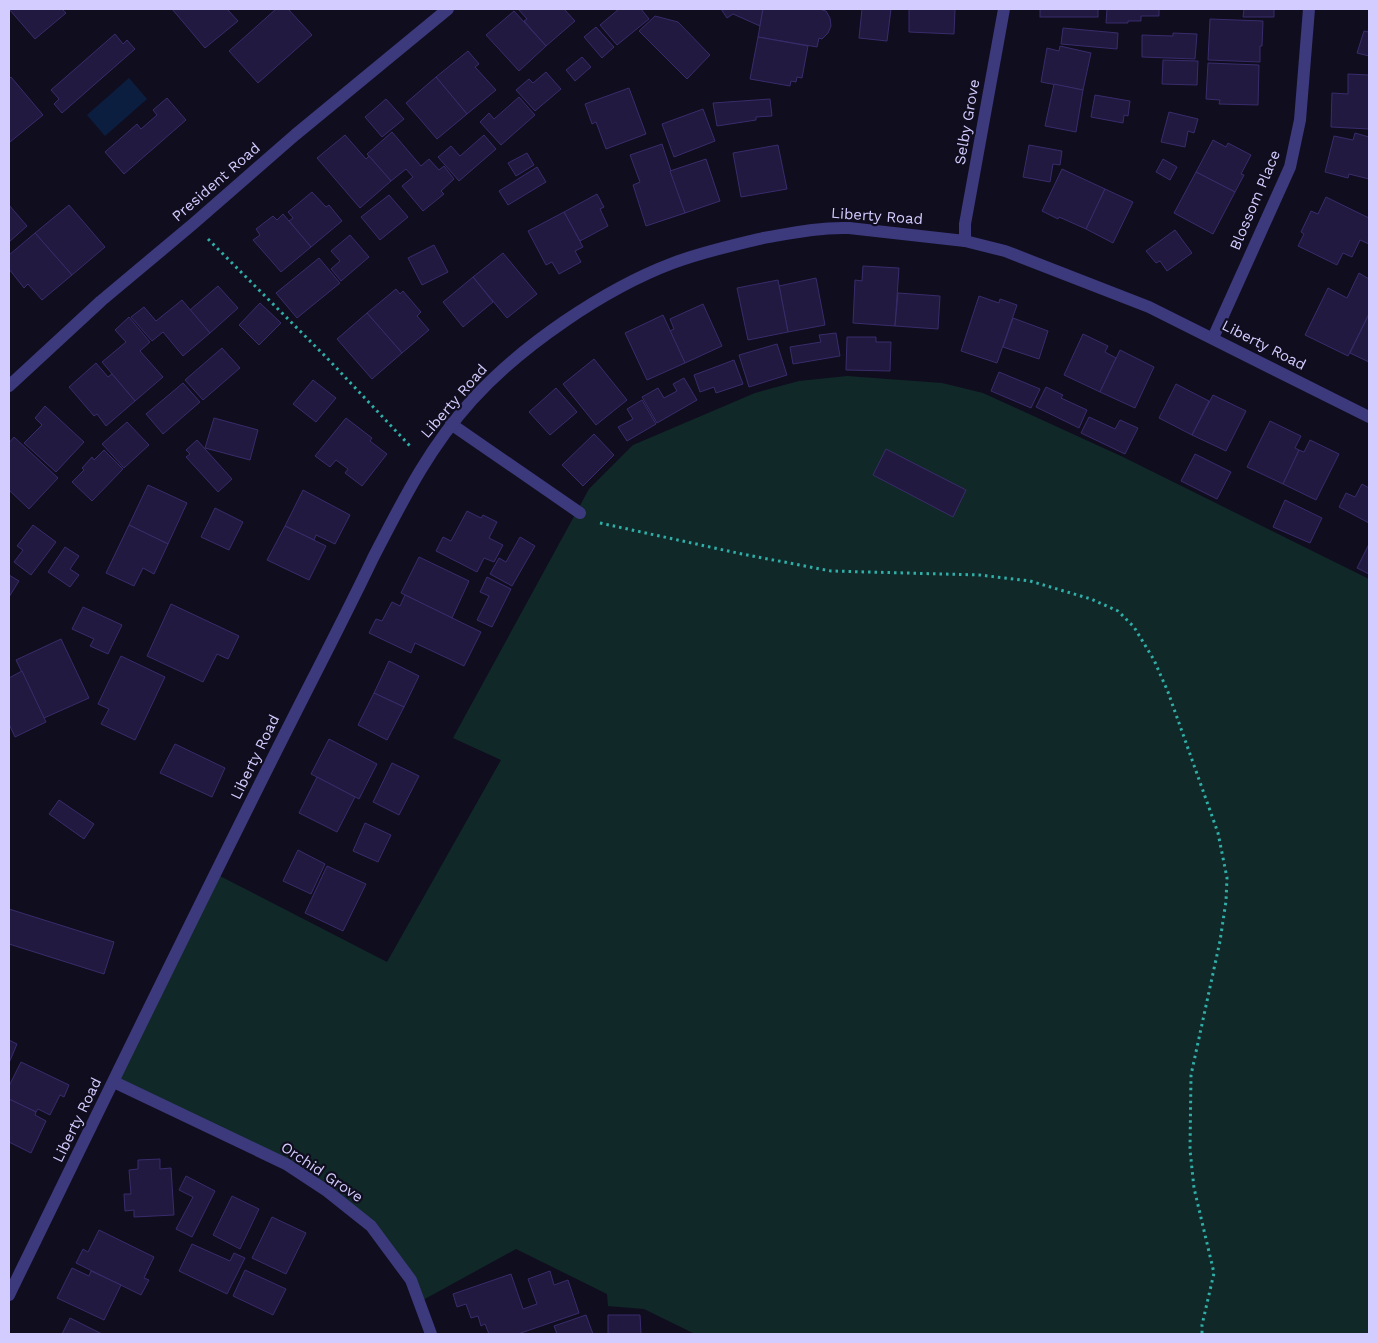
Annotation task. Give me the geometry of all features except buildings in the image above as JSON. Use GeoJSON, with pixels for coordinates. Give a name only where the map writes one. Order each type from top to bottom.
{"type":"FeatureCollection","features":[{"type":"Feature","properties":{"kind":"street","name":"President Road"},"geometry":{"type":"LineString","coordinates":[[9,386],[101,301],[448,9]]}},
{"type":"Feature","properties":{"kind":"street","name":"Selby Grove"},"geometry":{"type":"LineString","coordinates":[[965,241],[966,224],[1004,9]]}},
{"type":"Feature","properties":{"kind":"street","name":"Blossom Place"},"geometry":{"type":"LineString","coordinates":[[1212,338],[1290,167],[1300,120],[1308,9]]}},
{"type":"Feature","properties":{"kind":"street","name":"Liberty Road"},"geometry":{"type":"LineString","coordinates":[[9,1295],[278,746],[408,489],[451,424],[475,397],[513,360],[596,302],[641,277],[674,263],[726,246],[789,233],[830,228],[849,228],[965,241],[1005,251],[1149,307],[1369,417]]}},
{"type":"Feature","properties":{"kind":"street"},"geometry":{"type":"LineString","coordinates":[[451,424],[580,513]]}},
{"type":"Feature","properties":{"kind":"street","name":"Orchid Grove"},"geometry":{"type":"LineString","coordinates":[[114,1082],[286,1164],[364,1220],[371,1226],[411,1280],[431,1334]]}},
{"type":"Feature","properties":{"kind":"path"},"geometry":{"type":"LineString","coordinates":[[193,224],[327,358],[425,462]]}},
{"type":"Feature","properties":{"kind":"path"},"geometry":{"type":"LineString","coordinates":[[580,513],[595,521],[619,528],[831,571],[980,575],[1030,581],[1091,599],[1118,611],[1134,627],[1154,660],[1168,692],[1218,833],[1227,878],[1226,901],[1220,941],[1191,1075],[1190,1150],[1194,1188],[1214,1273],[1202,1326],[1202,1334]]}},
{"type":"Feature","properties":{"kind":"green space"},"geometry":{"type":"Polygon","coordinates":[[[847,376],[942,383],[983,393],[1123,457],[1369,579],[1369,1334],[695,1334],[644,1309],[608,1306],[607,1294],[516,1249],[423,1300],[373,1225],[329,1191],[114,1080],[214,873],[387,962],[501,760],[453,738],[589,489],[633,445],[755,393],[799,381],[847,376]]]}},
{"type":"Feature","properties":{"kind":"water"},"geometry":{"type":"Polygon","coordinates":[[[129,78],[147,99],[105,136],[87,115],[129,78]]]}}]}
